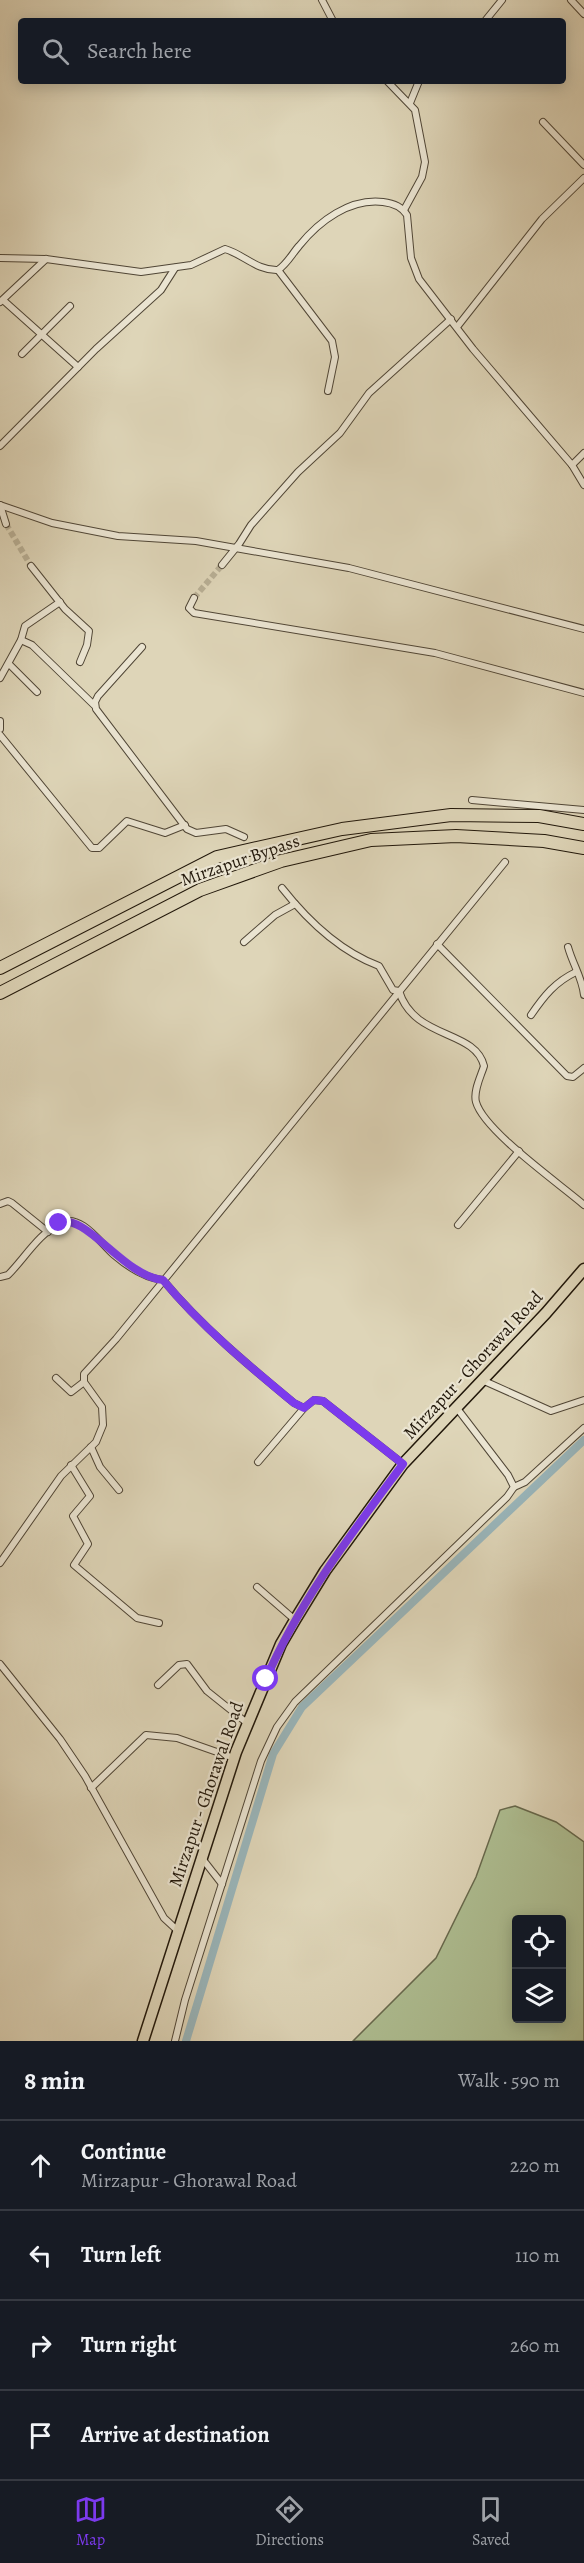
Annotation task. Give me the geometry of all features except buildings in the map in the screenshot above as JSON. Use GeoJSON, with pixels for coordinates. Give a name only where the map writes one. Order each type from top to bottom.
{"type":"FeatureCollection","features":[{"type":"Feature","properties":{"kind":"highway"},"geometry":{"type":"LineString","coordinates":[[0,968],[217,856],[342,829],[451,815],[539,816],[584,824]]}},
{"type":"Feature","properties":{"kind":"highway","name":"Mirzapur Bypass"},"geometry":{"type":"LineString","coordinates":[[0,993],[200,890],[281,861],[370,840],[456,836],[544,841],[584,848]]}},
{"type":"Feature","properties":{"kind":"main road","name":"Mirzapur - Ghorawal Road"},"geometry":{"type":"LineString","coordinates":[[143,2041],[200,1857],[234,1758],[281,1644],[294,1620],[325,1571],[403,1464],[584,1269]]}},
{"type":"Feature","properties":{"kind":"street"},"geometry":{"type":"LineString","coordinates":[[322,0],[331,18]]}},
{"type":"Feature","properties":{"kind":"street"},"geometry":{"type":"LineString","coordinates":[[487,18],[502,0]]}},
{"type":"Feature","properties":{"kind":"street"},"geometry":{"type":"LineString","coordinates":[[571,0],[584,14]]}},
{"type":"Feature","properties":{"kind":"street"},"geometry":{"type":"LineString","coordinates":[[390,84],[410,103],[417,115],[425,168],[404,210]]}},
{"type":"Feature","properties":{"kind":"street"},"geometry":{"type":"LineString","coordinates":[[410,103],[418,84]]}},
{"type":"Feature","properties":{"kind":"street"},"geometry":{"type":"LineString","coordinates":[[543,122],[584,165]]}},
{"type":"Feature","properties":{"kind":"street"},"geometry":{"type":"LineString","coordinates":[[457,327],[542,219],[584,178]]}},
{"type":"Feature","properties":{"kind":"street"},"geometry":{"type":"LineString","coordinates":[[0,258],[46,259],[141,272],[190,265],[219,249],[225,249],[270,271],[278,270],[318,226],[356,204],[373,201],[387,202],[404,210],[408,219],[413,269],[457,327],[572,465],[584,485]]}},
{"type":"Feature","properties":{"kind":"street"},"geometry":{"type":"LineString","coordinates":[[46,259],[1,301],[78,367]]}},
{"type":"Feature","properties":{"kind":"street"},"geometry":{"type":"LineString","coordinates":[[0,446],[78,367],[161,290],[175,268]]}},
{"type":"Feature","properties":{"kind":"street"},"geometry":{"type":"LineString","coordinates":[[278,270],[332,341],[334,357],[328,391]]}},
{"type":"Feature","properties":{"kind":"street"},"geometry":{"type":"LineString","coordinates":[[22,354],[70,306]]}},
{"type":"Feature","properties":{"kind":"street"},"geometry":{"type":"LineString","coordinates":[[222,564],[251,525],[298,472],[340,434],[369,393],[451,319]]}},
{"type":"Feature","properties":{"kind":"street"},"geometry":{"type":"LineString","coordinates":[[572,465],[584,453]]}},
{"type":"Feature","properties":{"kind":"street"},"geometry":{"type":"LineString","coordinates":[[0,505],[52,523],[118,536],[196,541],[349,568],[584,629]]}},
{"type":"Feature","properties":{"kind":"street"},"geometry":{"type":"LineString","coordinates":[[0,505],[6,524]]}},
{"type":"Feature","properties":{"kind":"street"},"geometry":{"type":"LineString","coordinates":[[31,566],[60,602],[89,631],[87,645],[80,662]]}},
{"type":"Feature","properties":{"kind":"street"},"geometry":{"type":"LineString","coordinates":[[194,598],[189,608],[194,613],[435,653],[584,693]]}},
{"type":"Feature","properties":{"kind":"street"},"geometry":{"type":"LineString","coordinates":[[0,678],[21,640],[25,626],[60,602]]}},
{"type":"Feature","properties":{"kind":"street"},"geometry":{"type":"LineString","coordinates":[[21,640],[32,645],[94,705],[185,825],[196,833],[220,828],[244,837]]}},
{"type":"Feature","properties":{"kind":"street"},"geometry":{"type":"LineString","coordinates":[[94,705],[98,696],[142,647]]}},
{"type":"Feature","properties":{"kind":"street"},"geometry":{"type":"LineString","coordinates":[[9,664],[37,692]]}},
{"type":"Feature","properties":{"kind":"street"},"geometry":{"type":"LineString","coordinates":[[0,721],[0,729]]}},
{"type":"Feature","properties":{"kind":"street"},"geometry":{"type":"LineString","coordinates":[[0,735],[92,848],[99,848],[127,821],[165,833],[185,825]]}},
{"type":"Feature","properties":{"kind":"street"},"geometry":{"type":"LineString","coordinates":[[472,800],[584,810]]}},
{"type":"Feature","properties":{"kind":"street"},"geometry":{"type":"LineString","coordinates":[[0,1563],[13,1541],[71,1465],[92,1447],[100,1435],[104,1412],[84,1382],[84,1374],[116,1339],[505,862]]}},
{"type":"Feature","properties":{"kind":"street"},"geometry":{"type":"LineString","coordinates":[[282,888],[314,924],[363,960],[379,966],[393,990],[399,992]]}},
{"type":"Feature","properties":{"kind":"street"},"geometry":{"type":"LineString","coordinates":[[244,942],[276,915],[295,904]]}},
{"type":"Feature","properties":{"kind":"street"},"geometry":{"type":"LineString","coordinates":[[437,944],[567,1076],[573,1077],[584,1068]]}},
{"type":"Feature","properties":{"kind":"street"},"geometry":{"type":"LineString","coordinates":[[568,947],[576,972],[583,982],[584,995]]}},
{"type":"Feature","properties":{"kind":"street"},"geometry":{"type":"LineString","coordinates":[[531,1015],[547,992],[563,978],[576,972]]}},
{"type":"Feature","properties":{"kind":"street"},"geometry":{"type":"LineString","coordinates":[[399,992],[403,1006],[422,1024],[451,1035],[477,1053],[484,1066],[476,1094],[478,1106],[492,1126],[584,1205]]}},
{"type":"Feature","properties":{"kind":"street"},"geometry":{"type":"LineString","coordinates":[[458,1225],[519,1151]]}},
{"type":"Feature","properties":{"kind":"street"},"geometry":{"type":"LineString","coordinates":[[0,1204],[8,1201],[12,1203],[48,1232]]}},
{"type":"Feature","properties":{"kind":"street"},"geometry":{"type":"LineString","coordinates":[[0,1277],[8,1275],[59,1223],[72,1221],[87,1229],[128,1266],[151,1279],[163,1280],[181,1302],[228,1347],[287,1397],[304,1408]]}},
{"type":"Feature","properties":{"kind":"street"},"geometry":{"type":"LineString","coordinates":[[56,1378],[71,1392],[84,1382]]}},
{"type":"Feature","properties":{"kind":"street"},"geometry":{"type":"LineString","coordinates":[[482,1380],[551,1411],[584,1400]]}},
{"type":"Feature","properties":{"kind":"street"},"geometry":{"type":"LineString","coordinates":[[258,1462],[304,1408],[314,1400],[323,1401],[403,1464]]}},
{"type":"Feature","properties":{"kind":"street"},"geometry":{"type":"LineString","coordinates":[[456,1407],[508,1475],[514,1487]]}},
{"type":"Feature","properties":{"kind":"street"},"geometry":{"type":"LineString","coordinates":[[175,2041],[185,2000],[261,1761],[277,1727],[313,1684],[507,1497],[514,1487],[525,1482],[584,1428]]}},
{"type":"Feature","properties":{"kind":"street"},"geometry":{"type":"LineString","coordinates":[[92,1447],[100,1467],[119,1490]]}},
{"type":"Feature","properties":{"kind":"street"},"geometry":{"type":"LineString","coordinates":[[71,1465],[90,1496],[73,1516],[88,1544],[74,1565],[137,1618],[159,1623]]}},
{"type":"Feature","properties":{"kind":"street"},"geometry":{"type":"LineString","coordinates":[[257,1587],[294,1620]]}},
{"type":"Feature","properties":{"kind":"street"},"geometry":{"type":"LineString","coordinates":[[0,1664],[60,1739],[91,1788],[164,1918],[177,1930]]}},
{"type":"Feature","properties":{"kind":"street"},"geometry":{"type":"LineString","coordinates":[[158,1685],[179,1665],[187,1664],[207,1692],[247,1723]]}},
{"type":"Feature","properties":{"kind":"street"},"geometry":{"type":"LineString","coordinates":[[91,1788],[146,1735],[177,1738],[234,1758]]}},
{"type":"Feature","properties":{"kind":"street"},"geometry":{"type":"LineString","coordinates":[[200,1857],[222,1884]]}},
{"type":"Feature","properties":{"kind":"green space"},"geometry":{"type":"Polygon","coordinates":[[[515,1806],[556,1822],[584,1842],[584,2041],[353,2041],[436,1958],[476,1877],[500,1810],[515,1806]]]}},
{"type":"Feature","properties":{"kind":"waterway"},"geometry":{"type":"LineString","coordinates":[[186,2041],[273,1754],[302,1707],[584,1440]]}},
{"type":"Feature","properties":{"kind":"tunnel"},"geometry":{"type":"LineString","coordinates":[[6,524],[31,566]]}},
{"type":"Feature","properties":{"kind":"tunnel"},"geometry":{"type":"LineString","coordinates":[[194,598],[222,565]]}},
{"type":"Feature","properties":{"kind":"route"},"geometry":{"type":"LineString","coordinates":[[59,1223],[72,1221],[87,1229],[113,1255],[128,1266],[151,1279],[163,1280],[181,1302],[228,1347],[294,1403],[304,1408],[314,1400],[323,1401],[403,1464],[353,1531],[307,1599],[281,1644],[266,1679]]}}]}
